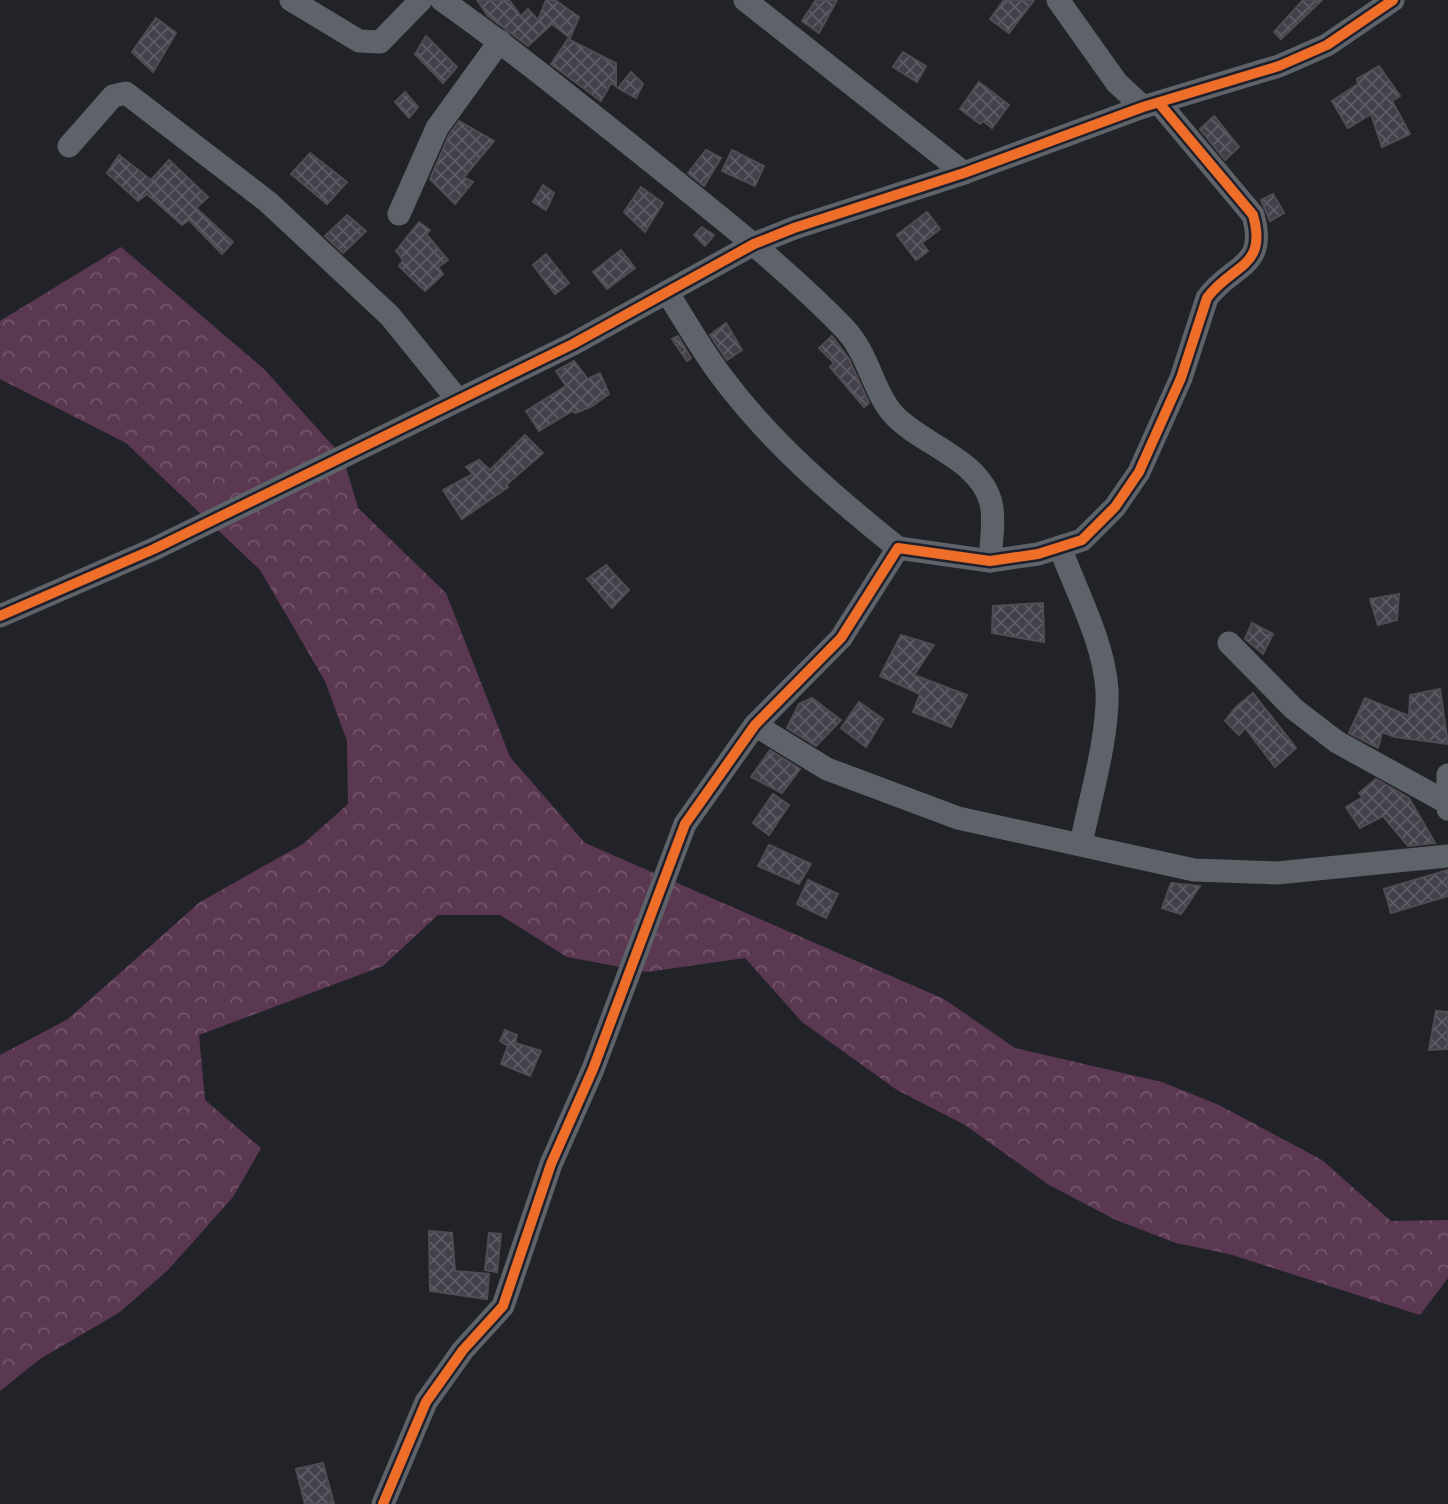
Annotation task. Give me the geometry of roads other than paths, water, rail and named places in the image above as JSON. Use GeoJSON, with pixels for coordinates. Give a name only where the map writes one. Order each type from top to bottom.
{"type":"FeatureCollection","features":[{"type":"Feature","properties":{"kind":"street"},"geometry":{"type":"LineString","coordinates":[[291,0],[359,41],[371,44],[380,42],[421,0]]}},
{"type":"Feature","properties":{"kind":"street"},"geometry":{"type":"LineString","coordinates":[[442,0],[500,41],[754,244],[860,347],[895,416],[977,478],[992,505],[990,561]]}},
{"type":"Feature","properties":{"kind":"street"},"geometry":{"type":"LineString","coordinates":[[745,0],[964,173]]}},
{"type":"Feature","properties":{"kind":"street"},"geometry":{"type":"LineString","coordinates":[[667,292],[719,373],[775,440],[832,495],[898,548],[990,561],[1038,554],[1082,540],[1115,507],[1139,472],[1181,379],[1207,298],[1247,261],[1259,237],[1253,215],[1151,105],[1117,83],[1058,0]]}},
{"type":"Feature","properties":{"kind":"street"},"geometry":{"type":"LineString","coordinates":[[0,617],[154,549],[458,401],[573,344],[754,244],[794,228],[964,173],[1151,105],[1279,66],[1327,45],[1392,0]]}},
{"type":"Feature","properties":{"kind":"street"},"geometry":{"type":"LineString","coordinates":[[399,214],[437,128],[500,41]]}},
{"type":"Feature","properties":{"kind":"street"},"geometry":{"type":"LineString","coordinates":[[69,146],[113,96],[126,93],[268,202],[390,316],[458,401]]}},
{"type":"Feature","properties":{"kind":"street"},"geometry":{"type":"LineString","coordinates":[[1060,547],[1099,652],[1107,689],[1105,720],[1081,844]]}},
{"type":"Feature","properties":{"kind":"street"},"geometry":{"type":"LineString","coordinates":[[383,1504],[426,1402],[463,1350],[503,1306],[551,1164],[593,1069],[685,824],[755,725],[841,638],[898,548]]}},
{"type":"Feature","properties":{"kind":"street"},"geometry":{"type":"LineString","coordinates":[[1229,643],[1285,701],[1337,742],[1447,806],[1448,775]]}},
{"type":"Feature","properties":{"kind":"street"},"geometry":{"type":"LineString","coordinates":[[755,725],[827,769],[958,818],[1194,870],[1277,873],[1448,856]]}}]}
